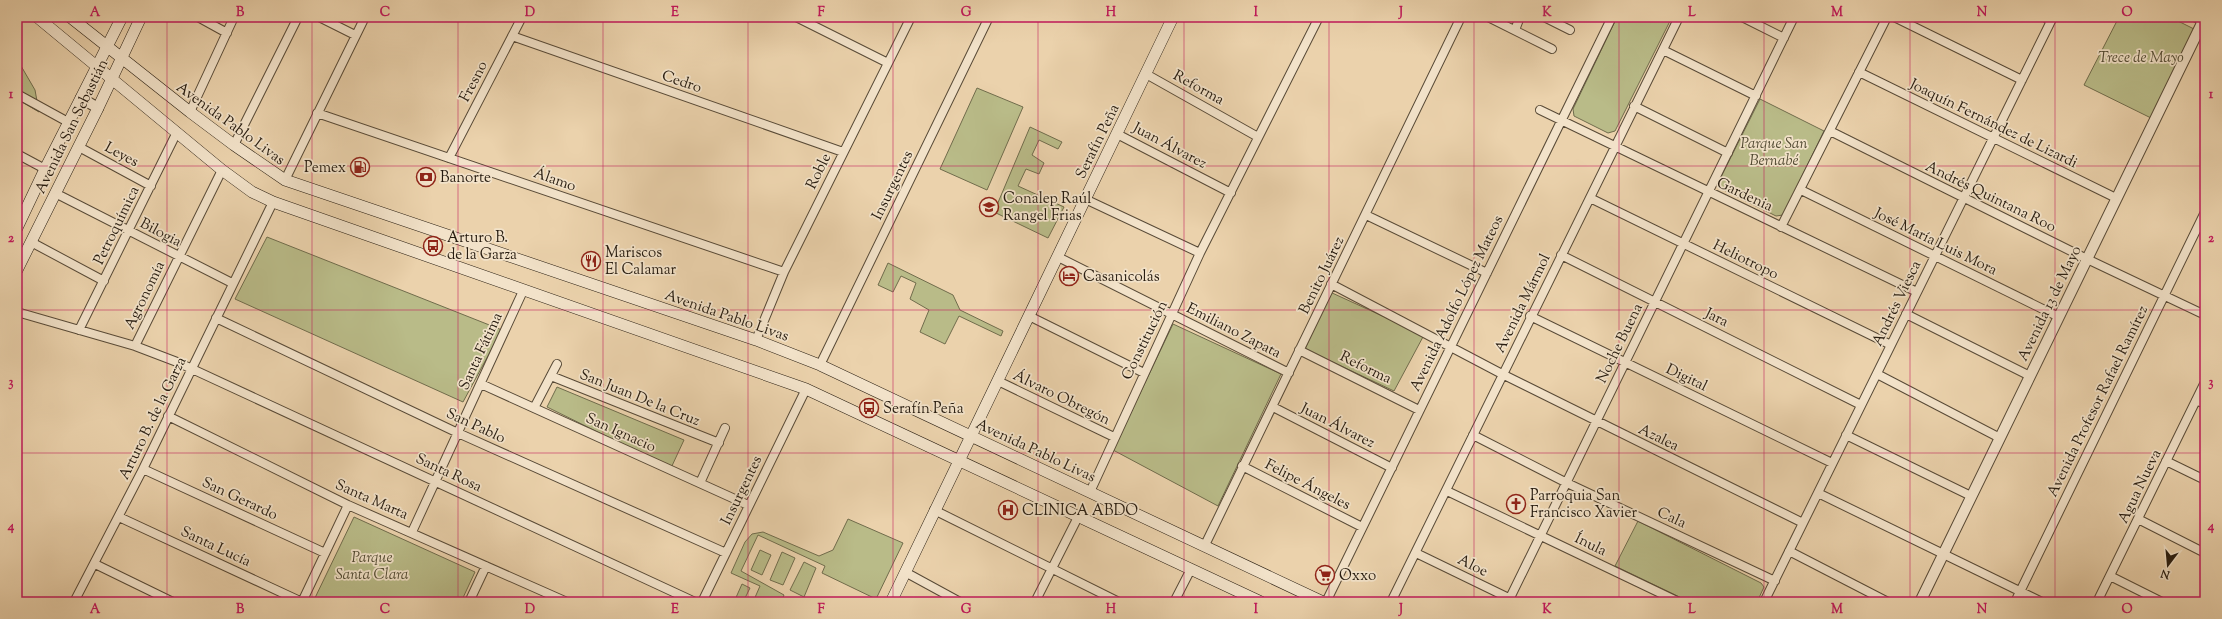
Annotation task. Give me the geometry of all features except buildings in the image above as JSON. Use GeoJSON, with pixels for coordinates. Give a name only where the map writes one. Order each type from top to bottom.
{"type":"FeatureCollection","features":[{"type":"Feature","properties":{"kind":"main road"},"geometry":{"type":"LineString","coordinates":[[37,17],[222,170],[252,192],[273,202],[523,291],[806,389],[1261,602]]}},
{"type":"Feature","properties":{"kind":"main road","name":"Avenida Pablo Livas"},"geometry":{"type":"LineString","coordinates":[[70,17],[107,49],[234,146],[285,180],[756,340],[820,365],[1325,602]]}},
{"type":"Feature","properties":{"kind":"main road","name":"Avenida San Sebastián"},"geometry":{"type":"LineString","coordinates":[[18,225],[68,122],[96,67],[107,49],[122,17]]}},
{"type":"Feature","properties":{"kind":"main road","name":"Avenida San Sebastián"},"geometry":{"type":"LineString","coordinates":[[17,270],[79,147],[141,17]]}},
{"type":"Feature","properties":{"kind":"main road","name":"Serafín Peña"},"geometry":{"type":"LineString","coordinates":[[891,602],[934,510],[998,381],[1173,17]]}},
{"type":"Feature","properties":{"kind":"street"},"geometry":{"type":"LineString","coordinates":[[198,17],[227,34]]}},
{"type":"Feature","properties":{"kind":"street"},"geometry":{"type":"LineString","coordinates":[[190,112],[234,17]]}},
{"type":"Feature","properties":{"kind":"street"},"geometry":{"type":"LineString","coordinates":[[234,146],[298,17]]}},
{"type":"Feature","properties":{"kind":"street"},"geometry":{"type":"LineString","coordinates":[[319,17],[356,35]]}},
{"type":"Feature","properties":{"kind":"street"},"geometry":{"type":"LineString","coordinates":[[285,180],[365,17]]}},
{"type":"Feature","properties":{"kind":"street","name":"Fresno"},"geometry":{"type":"LineString","coordinates":[[449,158],[522,17]]}},
{"type":"Feature","properties":{"kind":"street"},"geometry":{"type":"LineString","coordinates":[[796,17],[888,63]]}},
{"type":"Feature","properties":{"kind":"street","name":"Roble"},"geometry":{"type":"LineString","coordinates":[[756,340],[784,272],[911,17]]}},
{"type":"Feature","properties":{"kind":"street","name":"Insurgentes"},"geometry":{"type":"LineString","coordinates":[[820,365],[989,17]]}},
{"type":"Feature","properties":{"kind":"street","name":"Constitución"},"geometry":{"type":"LineString","coordinates":[[1090,492],[1200,253],[1319,17]]}},
{"type":"Feature","properties":{"kind":"street","name":"Benito Juárez"},"geometry":{"type":"LineString","coordinates":[[1205,545],[1461,17]]}},
{"type":"Feature","properties":{"kind":"street"},"geometry":{"type":"LineString","coordinates":[[1488,17],[1552,49]]}},
{"type":"Feature","properties":{"kind":"street"},"geometry":{"type":"LineString","coordinates":[[1515,30],[1520,17]]}},
{"type":"Feature","properties":{"kind":"street"},"geometry":{"type":"LineString","coordinates":[[1544,17],[1570,30]]}},
{"type":"Feature","properties":{"kind":"street","name":"Avenida Adolfo López Mateos"},"geometry":{"type":"LineString","coordinates":[[1325,602],[1612,17]]}},
{"type":"Feature","properties":{"kind":"street","name":"Avenida Mármol"},"geometry":{"type":"LineString","coordinates":[[1391,602],[1447,491],[1530,316],[1679,17]]}},
{"type":"Feature","properties":{"kind":"street"},"geometry":{"type":"LineString","coordinates":[[1742,17],[1784,38]]}},
{"type":"Feature","properties":{"kind":"street","name":"Noche Buena"},"geometry":{"type":"LineString","coordinates":[[1512,601],[1540,536],[1794,17]]}},
{"type":"Feature","properties":{"kind":"street"},"geometry":{"type":"LineString","coordinates":[[1781,227],[1887,17]]}},
{"type":"Feature","properties":{"kind":"street"},"geometry":{"type":"LineString","coordinates":[[1894,17],[2022,80]]}},
{"type":"Feature","properties":{"kind":"street","name":"Andrés Viesca"},"geometry":{"type":"LineString","coordinates":[[1764,602],[2022,80],[2049,18]]}},
{"type":"Feature","properties":{"kind":"street","name":"Avenida 13 de Mayo"},"geometry":{"type":"LineString","coordinates":[[1920,602],[2087,259],[2200,18]]}},
{"type":"Feature","properties":{"kind":"street","name":"Cedro"},"geometry":{"type":"LineString","coordinates":[[512,36],[843,152]]}},
{"type":"Feature","properties":{"kind":"street"},"geometry":{"type":"LineString","coordinates":[[1663,50],[1756,96]]}},
{"type":"Feature","properties":{"kind":"street","name":"Joaquín Fernández de Lizardi"},"geometry":{"type":"LineString","coordinates":[[1859,72],[2116,198]]}},
{"type":"Feature","properties":{"kind":"street","name":"Reforma"},"geometry":{"type":"LineString","coordinates":[[1146,74],[1258,137]]}},
{"type":"Feature","properties":{"kind":"street"},"geometry":{"type":"LineString","coordinates":[[17,94],[68,122]]}},
{"type":"Feature","properties":{"kind":"street"},"geometry":{"type":"LineString","coordinates":[[81,98],[98,108]]}},
{"type":"Feature","properties":{"kind":"street"},"geometry":{"type":"LineString","coordinates":[[1634,106],[1728,153]]}},
{"type":"Feature","properties":{"kind":"street","name":"Gardenia"},"geometry":{"type":"LineString","coordinates":[[1540,110],[1615,145],[1708,193],[1917,292]]}},
{"type":"Feature","properties":{"kind":"street","name":"Álamo"},"geometry":{"type":"LineString","coordinates":[[317,114],[784,272]]}},
{"type":"Feature","properties":{"kind":"street","name":"Andrés Quintana Roo"},"geometry":{"type":"LineString","coordinates":[[1830,131],[2087,259],[2205,315]]}},
{"type":"Feature","properties":{"kind":"street","name":"Petroquímica"},"geometry":{"type":"LineString","coordinates":[[79,330],[177,132]]}},
{"type":"Feature","properties":{"kind":"street","name":"Juan Álvarez"},"geometry":{"type":"LineString","coordinates":[[1117,134],[1231,193]]}},
{"type":"Feature","properties":{"kind":"street","name":"Leyes"},"geometry":{"type":"LineString","coordinates":[[79,147],[151,186]]}},
{"type":"Feature","properties":{"kind":"street"},"geometry":{"type":"LineString","coordinates":[[17,154],[45,169]]}},
{"type":"Feature","properties":{"kind":"street","name":"Agronomía"},"geometry":{"type":"LineString","coordinates":[[134,346],[222,170]]}},
{"type":"Feature","properties":{"kind":"street","name":"José María Luis Mora"},"geometry":{"type":"LineString","coordinates":[[1801,190],[2058,317]]}},
{"type":"Feature","properties":{"kind":"street","name":"Bilogia"},"geometry":{"type":"LineString","coordinates":[[55,193],[232,283]]}},
{"type":"Feature","properties":{"kind":"street","name":"Heliotropo"},"geometry":{"type":"LineString","coordinates":[[1590,198],[1891,344]]}},
{"type":"Feature","properties":{"kind":"street"},"geometry":{"type":"LineString","coordinates":[[1085,199],[1200,253]]}},
{"type":"Feature","properties":{"kind":"street","name":"Arturo B. de la Garza"},"geometry":{"type":"LineString","coordinates":[[74,602],[143,469],[232,283],[273,202]]}},
{"type":"Feature","properties":{"kind":"street","name":"Avenida Profesor Rafael Ramírez"},"geometry":{"type":"LineString","coordinates":[[2014,602],[2205,212]]}},
{"type":"Feature","properties":{"kind":"street"},"geometry":{"type":"LineString","coordinates":[[1366,215],[1487,273]]}},
{"type":"Feature","properties":{"kind":"street"},"geometry":{"type":"LineString","coordinates":[[31,242],[104,281]]}},
{"type":"Feature","properties":{"kind":"street","name":"Jara"},"geometry":{"type":"LineString","coordinates":[[1561,255],[1861,405]]}},
{"type":"Feature","properties":{"kind":"street","name":"Emiliano Zapata"},"geometry":{"type":"LineString","coordinates":[[1058,257],[1289,373]]}},
{"type":"Feature","properties":{"kind":"street","name":"Azalea"},"geometry":{"type":"LineString","coordinates":[[1331,284],[1502,374],[1803,523]]}},
{"type":"Feature","properties":{"kind":"street","name":"Santa Fátima"},"geometry":{"type":"LineString","coordinates":[[412,532],[523,291]]}},
{"type":"Feature","properties":{"kind":"street","name":"Santa Rosa"},"geometry":{"type":"LineString","coordinates":[[17,312],[134,346],[192,368],[695,602]]}},
{"type":"Feature","properties":{"kind":"street"},"geometry":{"type":"LineString","coordinates":[[1906,314],[2030,376]]}},
{"type":"Feature","properties":{"kind":"street"},"geometry":{"type":"LineString","coordinates":[[1029,316],[1144,373]]}},
{"type":"Feature","properties":{"kind":"street","name":"Digital"},"geometry":{"type":"LineString","coordinates":[[1530,316],[1832,463]]}},
{"type":"Feature","properties":{"kind":"street","name":"San Pablo"},"geometry":{"type":"LineString","coordinates":[[216,318],[458,433],[726,553]]}},
{"type":"Feature","properties":{"kind":"street","name":"Reforma"},"geometry":{"type":"LineString","coordinates":[[1300,350],[1419,410]]}},
{"type":"Feature","properties":{"kind":"street"},"geometry":{"type":"LineString","coordinates":[[534,408],[556,364]]}},
{"type":"Feature","properties":{"kind":"street"},"geometry":{"type":"LineString","coordinates":[[1877,374],[2000,438]]}},
{"type":"Feature","properties":{"kind":"street","name":"San Juan De la Cruz"},"geometry":{"type":"LineString","coordinates":[[551,376],[719,443]]}},
{"type":"Feature","properties":{"kind":"street","name":"Álvaro Obregón"},"geometry":{"type":"LineString","coordinates":[[998,381],[1114,437]]}},
{"type":"Feature","properties":{"kind":"street","name":"Agua Nueva"},"geometry":{"type":"LineString","coordinates":[[2097,602],[2205,382]]}},
{"type":"Feature","properties":{"kind":"street","name":"San Ignacio"},"geometry":{"type":"LineString","coordinates":[[481,384],[748,506]]}},
{"type":"Feature","properties":{"kind":"street","name":"Insurgentes"},"geometry":{"type":"LineString","coordinates":[[702,602],[806,389]]}},
{"type":"Feature","properties":{"kind":"street"},"geometry":{"type":"LineString","coordinates":[[2196,400],[2205,404]]}},
{"type":"Feature","properties":{"kind":"street","name":"Juan Álvarez"},"geometry":{"type":"LineString","coordinates":[[1273,407],[1392,468]]}},
{"type":"Feature","properties":{"kind":"street","name":"Santa Marta"},"geometry":{"type":"LineString","coordinates":[[168,416],[348,505],[412,532],[567,602]]}},
{"type":"Feature","properties":{"kind":"street"},"geometry":{"type":"LineString","coordinates":[[700,483],[725,428]]}},
{"type":"Feature","properties":{"kind":"street","name":"Cala"},"geometry":{"type":"LineString","coordinates":[[1473,434],[1567,483],[1774,581]]}},
{"type":"Feature","properties":{"kind":"street"},"geometry":{"type":"LineString","coordinates":[[1846,435],[1971,496]]}},
{"type":"Feature","properties":{"kind":"street"},"geometry":{"type":"LineString","coordinates":[[2166,461],[2205,480]]}},
{"type":"Feature","properties":{"kind":"street","name":"Felipe Ángeles"},"geometry":{"type":"LineString","coordinates":[[1242,466],[1362,527]]}},
{"type":"Feature","properties":{"kind":"street","name":"San Gerardo"},"geometry":{"type":"LineString","coordinates":[[143,469],[325,553]]}},
{"type":"Feature","properties":{"kind":"street","name":"Ínula"},"geometry":{"type":"LineString","coordinates":[[1447,491],[1679,602]]}},
{"type":"Feature","properties":{"kind":"street"},"geometry":{"type":"LineString","coordinates":[[1818,493],[2042,602]]}},
{"type":"Feature","properties":{"kind":"street"},"geometry":{"type":"LineString","coordinates":[[302,602],[348,505]]}},
{"type":"Feature","properties":{"kind":"street"},"geometry":{"type":"LineString","coordinates":[[934,510],[1119,602]]}},
{"type":"Feature","properties":{"kind":"street","name":"Santa Lucía"},"geometry":{"type":"LineString","coordinates":[[119,517],[302,602]]}},
{"type":"Feature","properties":{"kind":"street"},"geometry":{"type":"LineString","coordinates":[[1035,602],[1078,517]]}},
{"type":"Feature","properties":{"kind":"street"},"geometry":{"type":"LineString","coordinates":[[2138,519],[2205,553]]}},
{"type":"Feature","properties":{"kind":"street"},"geometry":{"type":"LineString","coordinates":[[1789,551],[1888,602]]}},
{"type":"Feature","properties":{"kind":"street","name":"Aloe"},"geometry":{"type":"LineString","coordinates":[[1416,553],[1512,601]]}},
{"type":"Feature","properties":{"kind":"street"},"geometry":{"type":"LineString","coordinates":[[94,564],[173,602]]}},
{"type":"Feature","properties":{"kind":"street"},"geometry":{"type":"LineString","coordinates":[[469,602],[486,566]]}},
{"type":"Feature","properties":{"kind":"street"},"geometry":{"type":"LineString","coordinates":[[1174,602],[1191,569]]}},
{"type":"Feature","properties":{"kind":"street"},"geometry":{"type":"LineString","coordinates":[[905,572],[960,602]]}},
{"type":"Feature","properties":{"kind":"street"},"geometry":{"type":"LineString","coordinates":[[2110,576],[2162,602]]}},
{"type":"Feature","properties":{"kind":"green space"},"geometry":{"type":"Polygon","coordinates":[[[1617,17],[1672,17],[1615,131],[1608,133],[1574,116],[1573,109],[1617,17]]]}},
{"type":"Feature","properties":{"kind":"green space","name":"Trece de Mayo"},"geometry":{"type":"Polygon","coordinates":[[[2119,17],[2170,17],[2198,31],[2151,118],[2084,85],[2119,17]]]}},
{"type":"Feature","properties":{"kind":"green space"},"geometry":{"type":"Polygon","coordinates":[[[17,59],[35,90],[39,112],[17,99],[17,59]]]}},
{"type":"Feature","properties":{"kind":"green space"},"geometry":{"type":"Polygon","coordinates":[[[977,88],[1023,107],[987,190],[940,169],[977,88]]]}},
{"type":"Feature","properties":{"kind":"green space","name":"Parque San Bernabé"},"geometry":{"type":"Polygon","coordinates":[[[1760,99],[1824,131],[1783,215],[1776,216],[1720,188],[1719,181],[1760,99]]]}},
{"type":"Feature","properties":{"kind":"green space"},"geometry":{"type":"Polygon","coordinates":[[[1030,127],[1062,142],[1058,149],[1039,140],[1032,155],[1044,163],[1039,174],[1026,169],[1018,186],[1064,207],[1048,238],[994,212],[1030,127]]]}},
{"type":"Feature","properties":{"kind":"green space"},"geometry":{"type":"Polygon","coordinates":[[[267,237],[502,330],[463,402],[235,299],[267,237]]]}},
{"type":"Feature","properties":{"kind":"green space"},"geometry":{"type":"Polygon","coordinates":[[[888,263],[953,295],[960,310],[1003,331],[1001,336],[959,316],[945,344],[920,332],[929,310],[910,299],[916,283],[901,276],[893,292],[878,285],[888,263]]]}},
{"type":"Feature","properties":{"kind":"green space"},"geometry":{"type":"Polygon","coordinates":[[[1330,292],[1424,335],[1394,391],[1305,349],[1330,292]]]}},
{"type":"Feature","properties":{"kind":"green space"},"geometry":{"type":"Polygon","coordinates":[[[1173,324],[1281,374],[1218,506],[1113,450],[1173,324]]]}},
{"type":"Feature","properties":{"kind":"green space"},"geometry":{"type":"Polygon","coordinates":[[[557,387],[684,440],[671,468],[547,407],[557,387]]]}},
{"type":"Feature","properties":{"kind":"green space","name":"Parque Santa Clara"},"geometry":{"type":"Polygon","coordinates":[[[354,517],[475,572],[461,602],[313,602],[354,517]]]}},
{"type":"Feature","properties":{"kind":"green space"},"geometry":{"type":"Polygon","coordinates":[[[848,519],[903,543],[876,599],[822,573],[825,566],[758,535],[741,571],[784,595],[781,602],[753,602],[760,586],[731,573],[745,542],[752,534],[763,532],[819,556],[833,550],[848,519]]]}},
{"type":"Feature","properties":{"kind":"green space"},"geometry":{"type":"Polygon","coordinates":[[[1638,521],[1761,583],[1764,587],[1757,602],[1690,602],[1615,566],[1638,521]]]}},
{"type":"Feature","properties":{"kind":"green space"},"geometry":{"type":"Polygon","coordinates":[[[760,550],[771,555],[762,575],[751,570],[760,550]]]}},
{"type":"Feature","properties":{"kind":"green space"},"geometry":{"type":"Polygon","coordinates":[[[782,552],[795,558],[783,585],[770,580],[782,552]]]}},
{"type":"Feature","properties":{"kind":"green space"},"geometry":{"type":"Polygon","coordinates":[[[804,562],[816,568],[804,597],[790,590],[804,562]]]}},
{"type":"Feature","properties":{"kind":"green space"},"geometry":{"type":"Polygon","coordinates":[[[742,584],[750,588],[743,602],[734,602],[742,584]]]}},
{"type":"Feature","properties":{"kind":"place","name":"Pemex"},"geometry":{"type":"Point","coordinates":[360,167]}},
{"type":"Feature","properties":{"kind":"place","name":"Banorte"},"geometry":{"type":"Point","coordinates":[426,177]}},
{"type":"Feature","properties":{"kind":"place","name":"Conalep Raúl Rangel Frias"},"geometry":{"type":"Point","coordinates":[989,207]}},
{"type":"Feature","properties":{"kind":"place","name":"Arturo B. de la Garza"},"geometry":{"type":"Point","coordinates":[433,246]}},
{"type":"Feature","properties":{"kind":"place","name":"Mariscos El Calamar"},"geometry":{"type":"Point","coordinates":[591,261]}},
{"type":"Feature","properties":{"kind":"place","name":"Casanicolás"},"geometry":{"type":"Point","coordinates":[1069,276]}},
{"type":"Feature","properties":{"kind":"place","name":"Serafín Peña"},"geometry":{"type":"Point","coordinates":[869,408]}},
{"type":"Feature","properties":{"kind":"place","name":"Parroquia San Francisco Xavier"},"geometry":{"type":"Point","coordinates":[1516,504]}},
{"type":"Feature","properties":{"kind":"place","name":"CLINICA ABDO"},"geometry":{"type":"Point","coordinates":[1008,510]}},
{"type":"Feature","properties":{"kind":"place","name":"Oxxo"},"geometry":{"type":"Point","coordinates":[1325,575]}}]}
